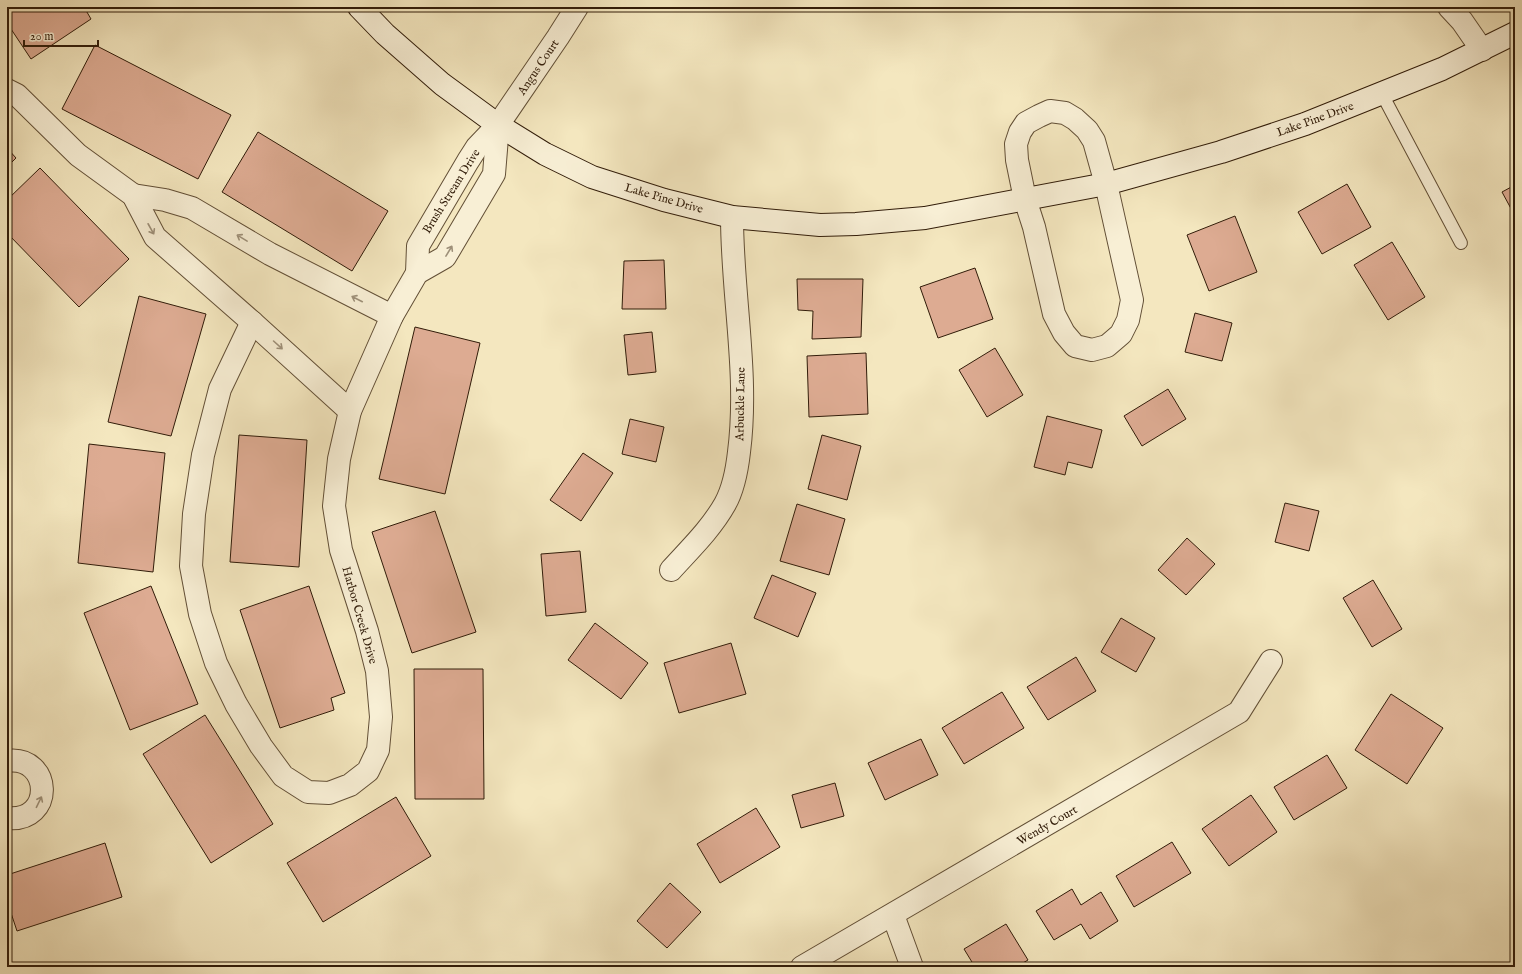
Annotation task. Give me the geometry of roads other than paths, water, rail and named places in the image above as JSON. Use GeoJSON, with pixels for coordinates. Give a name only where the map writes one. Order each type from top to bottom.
{"type":"FeatureCollection","features":[{"type":"Feature","properties":{"kind":"street","name":"Lake Pine Drive"},"geometry":{"type":"LineString","coordinates":[[358,7],[385,34],[442,84],[498,125],[544,154],[592,177],[664,200],[732,217],[820,225],[856,224],[925,218],[1106,184],[1221,152],[1305,124],[1442,69],[1515,33]]}},
{"type":"Feature","properties":{"kind":"street","name":"Angus Court"},"geometry":{"type":"LineString","coordinates":[[498,125],[554,44],[577,7]]}},
{"type":"Feature","properties":{"kind":"street"},"geometry":{"type":"LineString","coordinates":[[1449,7],[1462,21],[1482,50]]}},
{"type":"Feature","properties":{"kind":"street"},"geometry":{"type":"LineString","coordinates":[[10,87],[78,155],[133,195],[155,237],[350,411]]}},
{"type":"Feature","properties":{"kind":"street"},"geometry":{"type":"LineString","coordinates":[[1050,111],[1065,113],[1075,119],[1087,130],[1094,141],[1106,184],[1132,300],[1128,320],[1121,334],[1107,346],[1092,350],[1075,346],[1064,333],[1054,314],[1034,227],[1025,200],[1017,160],[1016,144],[1020,132],[1026,123],[1050,111]]}},
{"type":"Feature","properties":{"kind":"street","name":"Brush Stream Drive"},"geometry":{"type":"LineString","coordinates":[[417,274],[418,246],[477,147],[498,125]]}},
{"type":"Feature","properties":{"kind":"street","name":"Brush Stream Drive"},"geometry":{"type":"LineString","coordinates":[[392,316],[417,274],[445,257],[494,174],[498,125]]}},
{"type":"Feature","properties":{"kind":"street"},"geometry":{"type":"LineString","coordinates":[[133,195],[165,200],[192,208],[270,254],[392,316]]}},
{"type":"Feature","properties":{"kind":"street","name":"Arbuckle Lane"},"geometry":{"type":"LineString","coordinates":[[671,570],[711,525],[725,503],[736,476],[742,429],[742,381],[732,242],[732,217]]}},
{"type":"Feature","properties":{"kind":"street","name":"Harbor Creek Drive"},"geometry":{"type":"LineString","coordinates":[[252,322],[220,390],[202,455],[194,514],[191,566],[200,614],[216,663],[236,704],[261,746],[283,776],[308,792],[329,793],[350,785],[368,771],[378,750],[381,717],[377,671],[367,631],[341,550],[334,506],[339,459],[350,411],[392,316]]}},
{"type":"Feature","properties":{"kind":"street","name":"Wendy Court"},"geometry":{"type":"LineString","coordinates":[[802,967],[1239,712],[1270,661]]}},
{"type":"Feature","properties":{"kind":"street"},"geometry":{"type":"LineString","coordinates":[[7,761],[14,760],[24,762],[32,767],[40,778],[42,788],[39,804],[32,812],[26,816],[16,819],[7,818]]}},
{"type":"Feature","properties":{"kind":"street"},"geometry":{"type":"LineString","coordinates":[[893,915],[912,967]]}},
{"type":"Feature","properties":{"kind":"lane"},"geometry":{"type":"LineString","coordinates":[[1382,94],[1462,243]]}}]}
